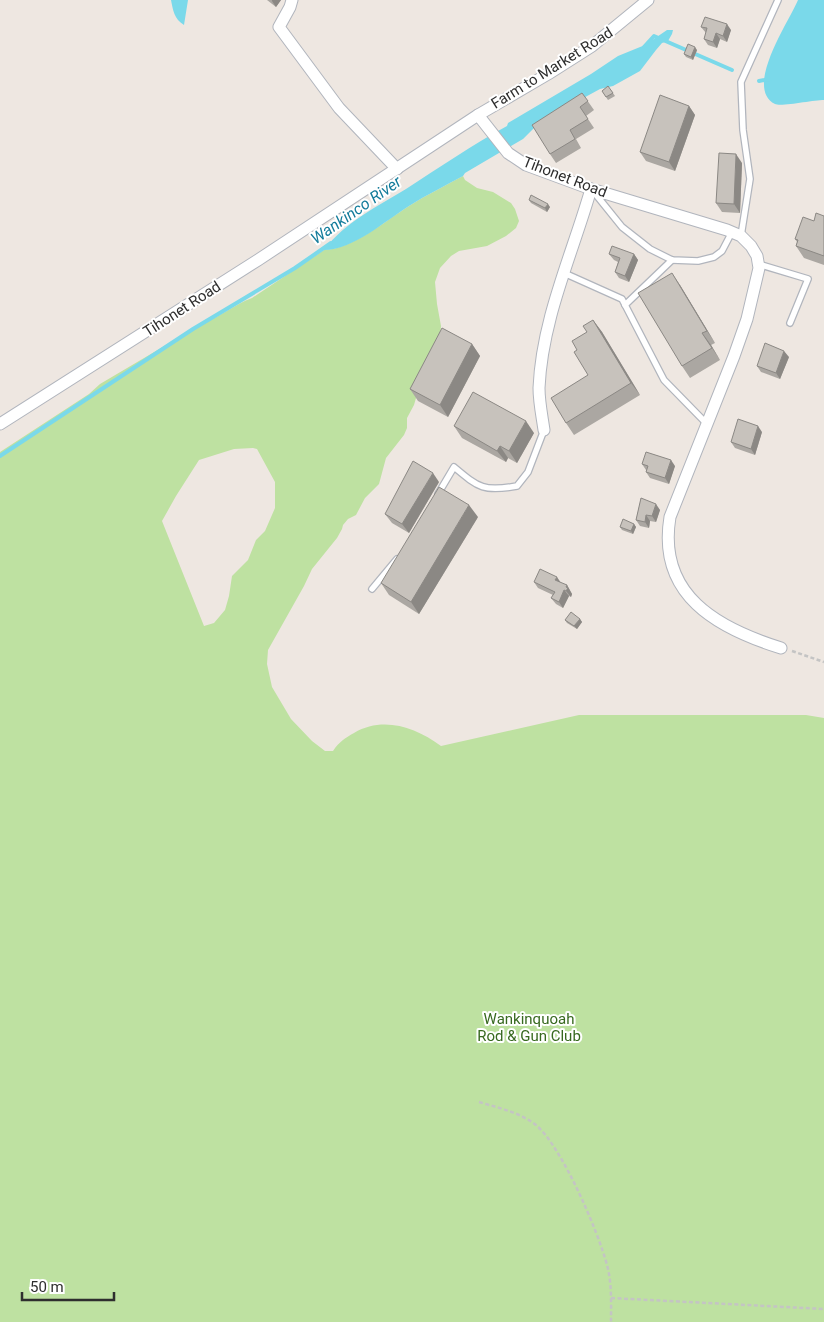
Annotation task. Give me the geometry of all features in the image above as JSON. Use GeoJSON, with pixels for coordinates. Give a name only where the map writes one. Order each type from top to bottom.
{"type":"FeatureCollection","features":[{"type":"Feature","properties":{"kind":"street"},"geometry":{"type":"LineString","coordinates":[[292,0],[279,26],[339,108],[397,169]]}},
{"type":"Feature","properties":{"kind":"street","name":"Farm to Market Road"},"geometry":{"type":"LineString","coordinates":[[478,115],[592,46],[648,0]]}},
{"type":"Feature","properties":{"kind":"street","name":"Tihonet Road"},"geometry":{"type":"LineString","coordinates":[[0,424],[192,302],[478,115],[508,153],[526,166],[592,190],[737,234]]}},
{"type":"Feature","properties":{"kind":"street"},"geometry":{"type":"LineString","coordinates":[[544,430],[539,390],[546,332],[592,190]]}},
{"type":"Feature","properties":{"kind":"street"},"geometry":{"type":"LineString","coordinates":[[737,234],[751,246],[757,256],[759,268],[747,319],[670,518],[668,538],[674,570],[682,588],[706,614],[738,632],[781,648]]}},
{"type":"Feature","properties":{"kind":"lane"},"geometry":{"type":"LineString","coordinates":[[592,190],[622,227],[650,249],[672,260],[698,261],[714,257],[722,251],[737,234],[750,179],[743,130],[741,82],[778,0]]}},
{"type":"Feature","properties":{"kind":"lane"},"geometry":{"type":"LineString","coordinates":[[625,305],[672,260]]}},
{"type":"Feature","properties":{"kind":"lane"},"geometry":{"type":"LineString","coordinates":[[758,264],[808,279],[790,323]]}},
{"type":"Feature","properties":{"kind":"lane"},"geometry":{"type":"LineString","coordinates":[[564,273],[622,299],[664,380],[707,424]]}},
{"type":"Feature","properties":{"kind":"lane"},"geometry":{"type":"LineString","coordinates":[[435,499],[454,467],[473,483],[494,490],[517,486],[528,472],[544,430]]}},
{"type":"Feature","properties":{"kind":"lane"},"geometry":{"type":"LineString","coordinates":[[372,589],[400,554]]}},
{"type":"Feature","properties":{"kind":"path"},"geometry":{"type":"LineString","coordinates":[[781,648],[824,662]]}},
{"type":"Feature","properties":{"kind":"path"},"geometry":{"type":"LineString","coordinates":[[480,1102],[518,1113],[536,1126],[550,1140],[584,1204],[608,1266],[611,1322]]}},
{"type":"Feature","properties":{"kind":"path"},"geometry":{"type":"LineString","coordinates":[[611,1298],[824,1309]]}},
{"type":"Feature","properties":{"kind":"green space","name":"Wankinquoah Rod & Gun Club"},"geometry":{"type":"Polygon","coordinates":[[[463,176],[465,180],[477,188],[493,192],[511,203],[519,221],[516,228],[506,236],[487,246],[459,251],[451,256],[440,268],[435,282],[441,326],[440,338],[420,384],[414,405],[407,418],[407,428],[404,435],[386,458],[379,484],[365,498],[356,515],[348,519],[343,525],[337,538],[312,569],[268,650],[267,664],[272,687],[291,719],[312,741],[325,751],[333,751],[351,735],[376,725],[399,726],[410,729],[441,746],[579,715],[806,715],[824,718],[824,1322],[0,1322],[0,452],[89,394],[100,384],[205,322],[252,298],[324,250],[346,245],[357,240],[415,202],[463,176]],[[234,449],[199,460],[162,521],[204,626],[214,623],[225,610],[232,576],[248,560],[256,540],[265,531],[275,508],[275,482],[257,449],[234,449]]]}},
{"type":"Feature","properties":{"kind":"water"},"geometry":{"type":"Polygon","coordinates":[[[171,0],[188,0],[184,25],[176,17],[171,0]]]}},
{"type":"Feature","properties":{"kind":"water"},"geometry":{"type":"Polygon","coordinates":[[[798,0],[824,0],[824,100],[778,105],[766,96],[764,84],[766,69],[771,54],[798,0]]]}},
{"type":"Feature","properties":{"kind":"water"},"geometry":{"type":"Polygon","coordinates":[[[667,30],[673,30],[668,41],[662,43],[640,71],[613,86],[600,89],[556,113],[534,128],[523,139],[465,173],[463,176],[415,202],[368,234],[335,249],[324,250],[342,231],[362,215],[618,56],[645,45],[667,30]]]}},
{"type":"Feature","properties":{"kind":"building"},"geometry":{"type":"Polygon","coordinates":[[[705,17],[727,24],[723,36],[716,33],[713,42],[704,39],[707,28],[701,27],[705,17]]]}},
{"type":"Feature","properties":{"kind":"building"},"geometry":{"type":"Polygon","coordinates":[[[688,44],[695,47],[691,57],[684,54],[688,44]]]}},
{"type":"Feature","properties":{"kind":"building"},"geometry":{"type":"Polygon","coordinates":[[[608,86],[613,93],[606,97],[602,91],[608,86]]]}},
{"type":"Feature","properties":{"kind":"building"},"geometry":{"type":"Polygon","coordinates":[[[582,93],[588,101],[580,107],[588,119],[570,130],[575,139],[550,154],[532,125],[582,93]]]}},
{"type":"Feature","properties":{"kind":"building"},"geometry":{"type":"Polygon","coordinates":[[[660,95],[689,106],[669,162],[640,152],[660,95]]]}},
{"type":"Feature","properties":{"kind":"building"},"geometry":{"type":"Polygon","coordinates":[[[719,153],[736,154],[734,204],[716,203],[719,153]]]}},
{"type":"Feature","properties":{"kind":"building"},"geometry":{"type":"Polygon","coordinates":[[[531,195],[548,204],[545,208],[529,200],[531,195]]]}},
{"type":"Feature","properties":{"kind":"building"},"geometry":{"type":"Polygon","coordinates":[[[816,213],[824,216],[824,256],[796,246],[798,240],[795,239],[803,217],[814,221],[816,213]]]}},
{"type":"Feature","properties":{"kind":"building"},"geometry":{"type":"Polygon","coordinates":[[[612,246],[634,254],[625,276],[615,272],[620,258],[609,254],[612,246]]]}},
{"type":"Feature","properties":{"kind":"building"},"geometry":{"type":"Polygon","coordinates":[[[672,273],[707,331],[702,333],[712,348],[682,366],[638,293],[672,273]]]}},
{"type":"Feature","properties":{"kind":"building"},"geometry":{"type":"Polygon","coordinates":[[[593,320],[631,383],[566,423],[551,398],[588,375],[574,352],[577,350],[572,341],[587,332],[583,326],[593,320]]]}},
{"type":"Feature","properties":{"kind":"building"},"geometry":{"type":"Polygon","coordinates":[[[442,328],[472,344],[440,405],[410,389],[442,328]]]}},
{"type":"Feature","properties":{"kind":"building"},"geometry":{"type":"Polygon","coordinates":[[[765,343],[784,351],[776,373],[757,366],[765,343]]]}},
{"type":"Feature","properties":{"kind":"building"},"geometry":{"type":"Polygon","coordinates":[[[473,392],[526,421],[509,451],[500,446],[497,451],[454,426],[473,392]]]}},
{"type":"Feature","properties":{"kind":"building"},"geometry":{"type":"Polygon","coordinates":[[[738,419],[758,426],[751,449],[731,442],[738,419]]]}},
{"type":"Feature","properties":{"kind":"building"},"geometry":{"type":"Polygon","coordinates":[[[646,452],[671,460],[665,478],[646,472],[648,466],[642,464],[646,452]]]}},
{"type":"Feature","properties":{"kind":"building"},"geometry":{"type":"Polygon","coordinates":[[[413,461],[433,473],[402,524],[385,514],[413,461]]]}},
{"type":"Feature","properties":{"kind":"building"},"geometry":{"type":"Polygon","coordinates":[[[439,487],[469,505],[411,602],[381,583],[439,487]]]}},
{"type":"Feature","properties":{"kind":"building"},"geometry":{"type":"Polygon","coordinates":[[[641,498],[656,504],[652,516],[646,515],[645,522],[636,520],[641,498]]]}},
{"type":"Feature","properties":{"kind":"building"},"geometry":{"type":"Polygon","coordinates":[[[623,519],[634,524],[631,531],[620,527],[623,519]]]}},
{"type":"Feature","properties":{"kind":"building"},"geometry":{"type":"Polygon","coordinates":[[[540,569],[557,577],[555,580],[567,585],[566,587],[568,588],[566,591],[564,590],[559,602],[551,598],[555,592],[534,582],[540,569]]]}},
{"type":"Feature","properties":{"kind":"building"},"geometry":{"type":"Polygon","coordinates":[[[571,612],[580,619],[574,626],[565,620],[571,612]]]}},
{"type":"Feature","properties":{"kind":"waterway","name":"Wankinco River"},"geometry":{"type":"LineString","coordinates":[[644,47],[654,36],[732,70]]}},
{"type":"Feature","properties":{"kind":"waterway","name":"Wankinco River"},"geometry":{"type":"LineString","coordinates":[[759,81],[770,79]]}},
{"type":"Feature","properties":{"kind":"waterway","name":"Wankinco River"},"geometry":{"type":"LineString","coordinates":[[0,456],[193,329],[295,268],[331,243]]}}]}
